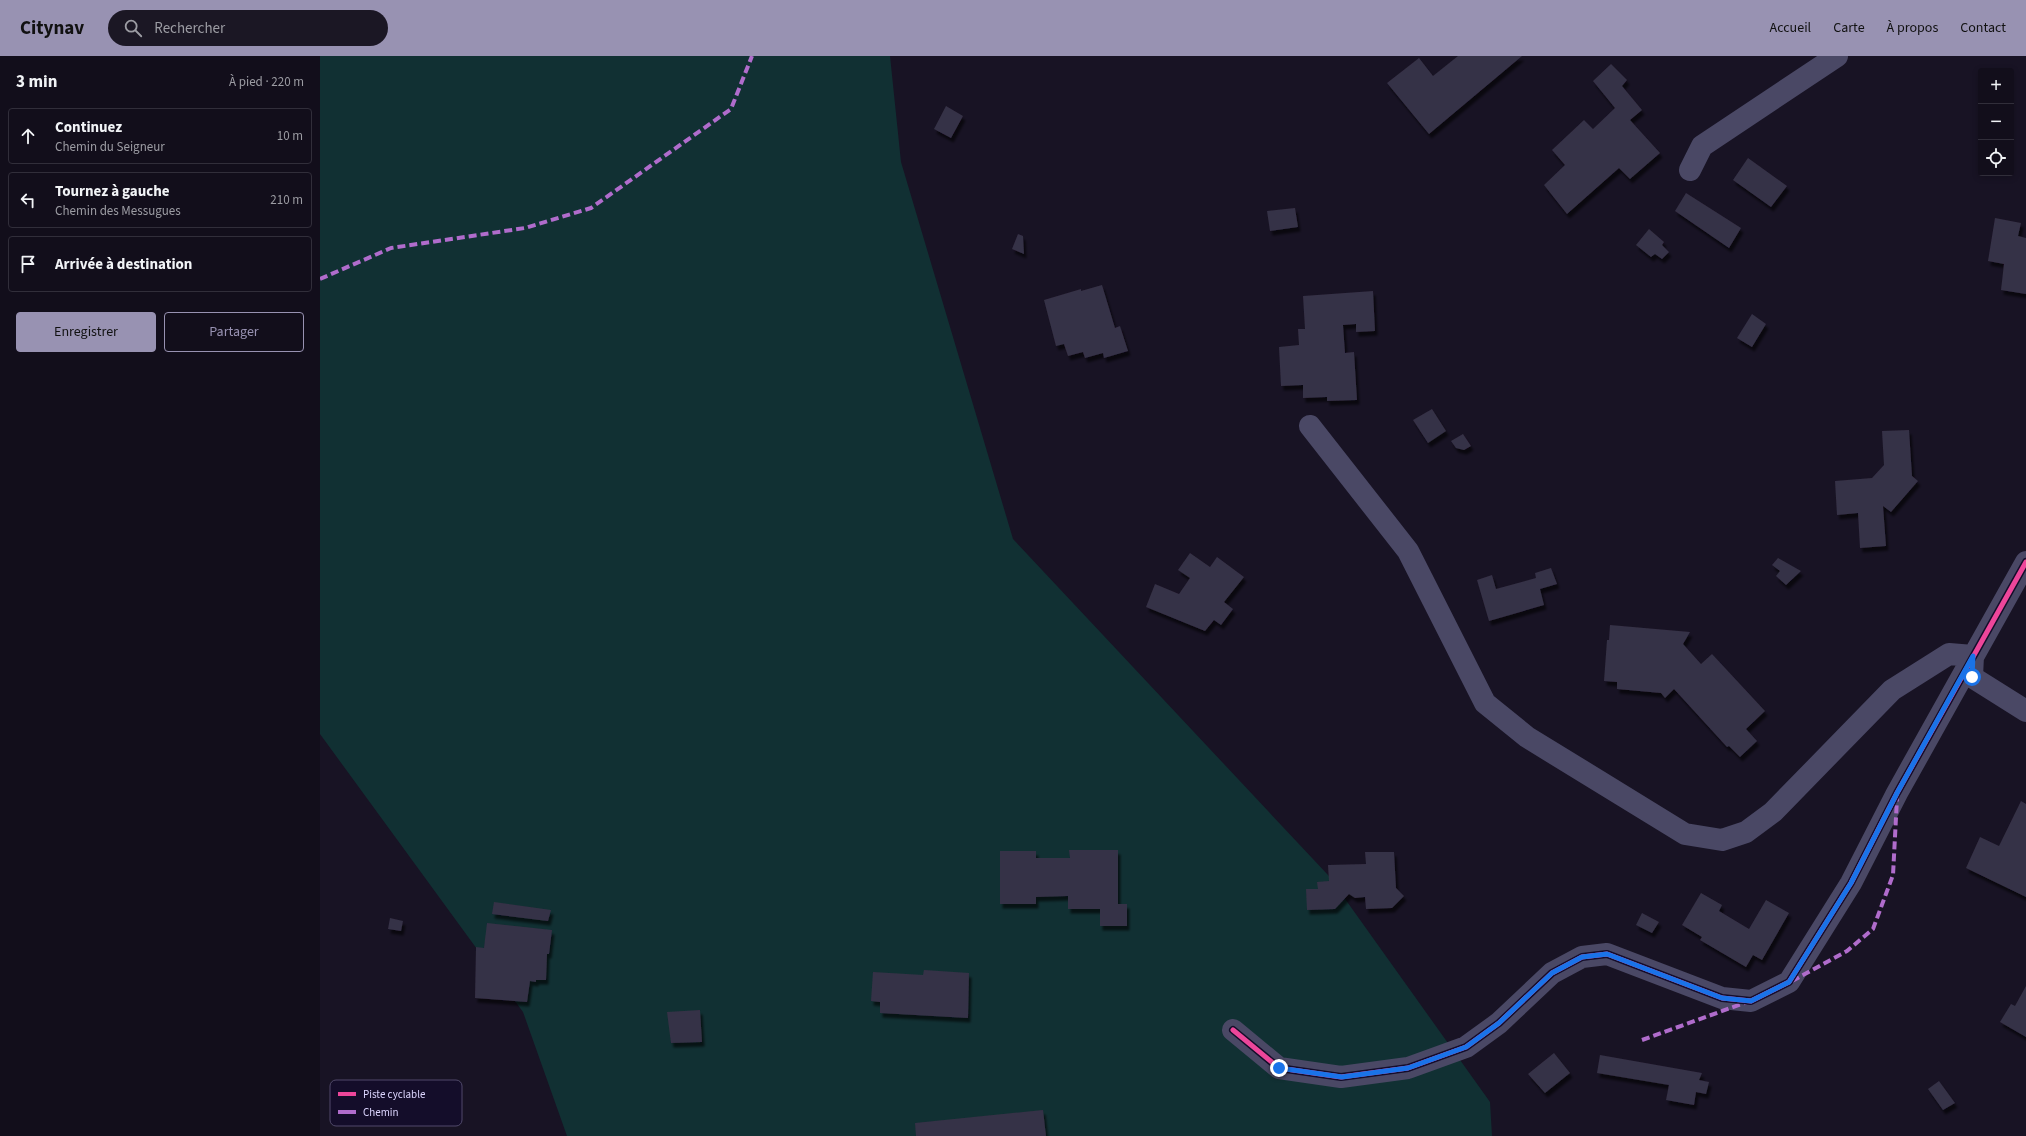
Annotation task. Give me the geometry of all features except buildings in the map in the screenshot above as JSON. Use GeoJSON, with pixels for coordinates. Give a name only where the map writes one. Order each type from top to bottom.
{"type":"FeatureCollection","features":[{"type":"Feature","properties":{"kind":"street"},"geometry":{"type":"LineString","coordinates":[[1690,170],[1702,146],[1837,56]]}},
{"type":"Feature","properties":{"kind":"street"},"geometry":{"type":"LineString","coordinates":[[1310,426],[1408,551],[1485,703],[1527,737],[1685,834],[1722,840],[1746,832],[1773,812],[1892,690],[1949,654],[1973,656]]}},
{"type":"Feature","properties":{"kind":"street"},"geometry":{"type":"LineString","coordinates":[[1233,1030],[1279,1068],[1342,1077],[1408,1068],[1466,1047],[1499,1023],[1552,973],[1582,957],[1607,954],[1722,998],[1751,1001],[1789,982],[1851,883],[1897,793],[2026,562]]}},
{"type":"Feature","properties":{"kind":"street"},"geometry":{"type":"LineString","coordinates":[[1973,656],[1972,677],[2026,711]]}},
{"type":"Feature","properties":{"kind":"green space"},"geometry":{"type":"Polygon","coordinates":[[[320,56],[890,56],[901,162],[1013,539],[1328,875],[1490,1102],[1492,1136],[567,1136],[523,1012],[320,734],[320,56]]]}},
{"type":"Feature","properties":{"kind":"marked path"},"geometry":{"type":"LineString","coordinates":[[320,279],[391,248],[525,228],[591,208],[731,109],[752,56]]}},
{"type":"Feature","properties":{"kind":"marked path"},"geometry":{"type":"LineString","coordinates":[[1792,981],[1847,951],[1873,929],[1893,875],[1897,798]]}},
{"type":"Feature","properties":{"kind":"marked path"},"geometry":{"type":"LineString","coordinates":[[1642,1040],[1747,1002]]}},
{"type":"Feature","properties":{"kind":"cycle path"},"geometry":{"type":"LineString","coordinates":[[1233,1030],[1279,1068],[1341,1077],[1408,1068],[1466,1047],[1499,1023],[1552,973],[1582,957],[1607,954],[1722,998],[1751,1001],[1789,982],[1851,883],[1897,793],[2026,562]]}},
{"type":"Feature","properties":{"kind":"route"},"geometry":{"type":"LineString","coordinates":[[1279,1068],[1342,1077],[1408,1068],[1466,1047],[1499,1023],[1552,973],[1582,957],[1607,954],[1722,998],[1751,1001],[1789,982],[1851,883],[1897,793],[1973,656],[1972,677]]}}]}
